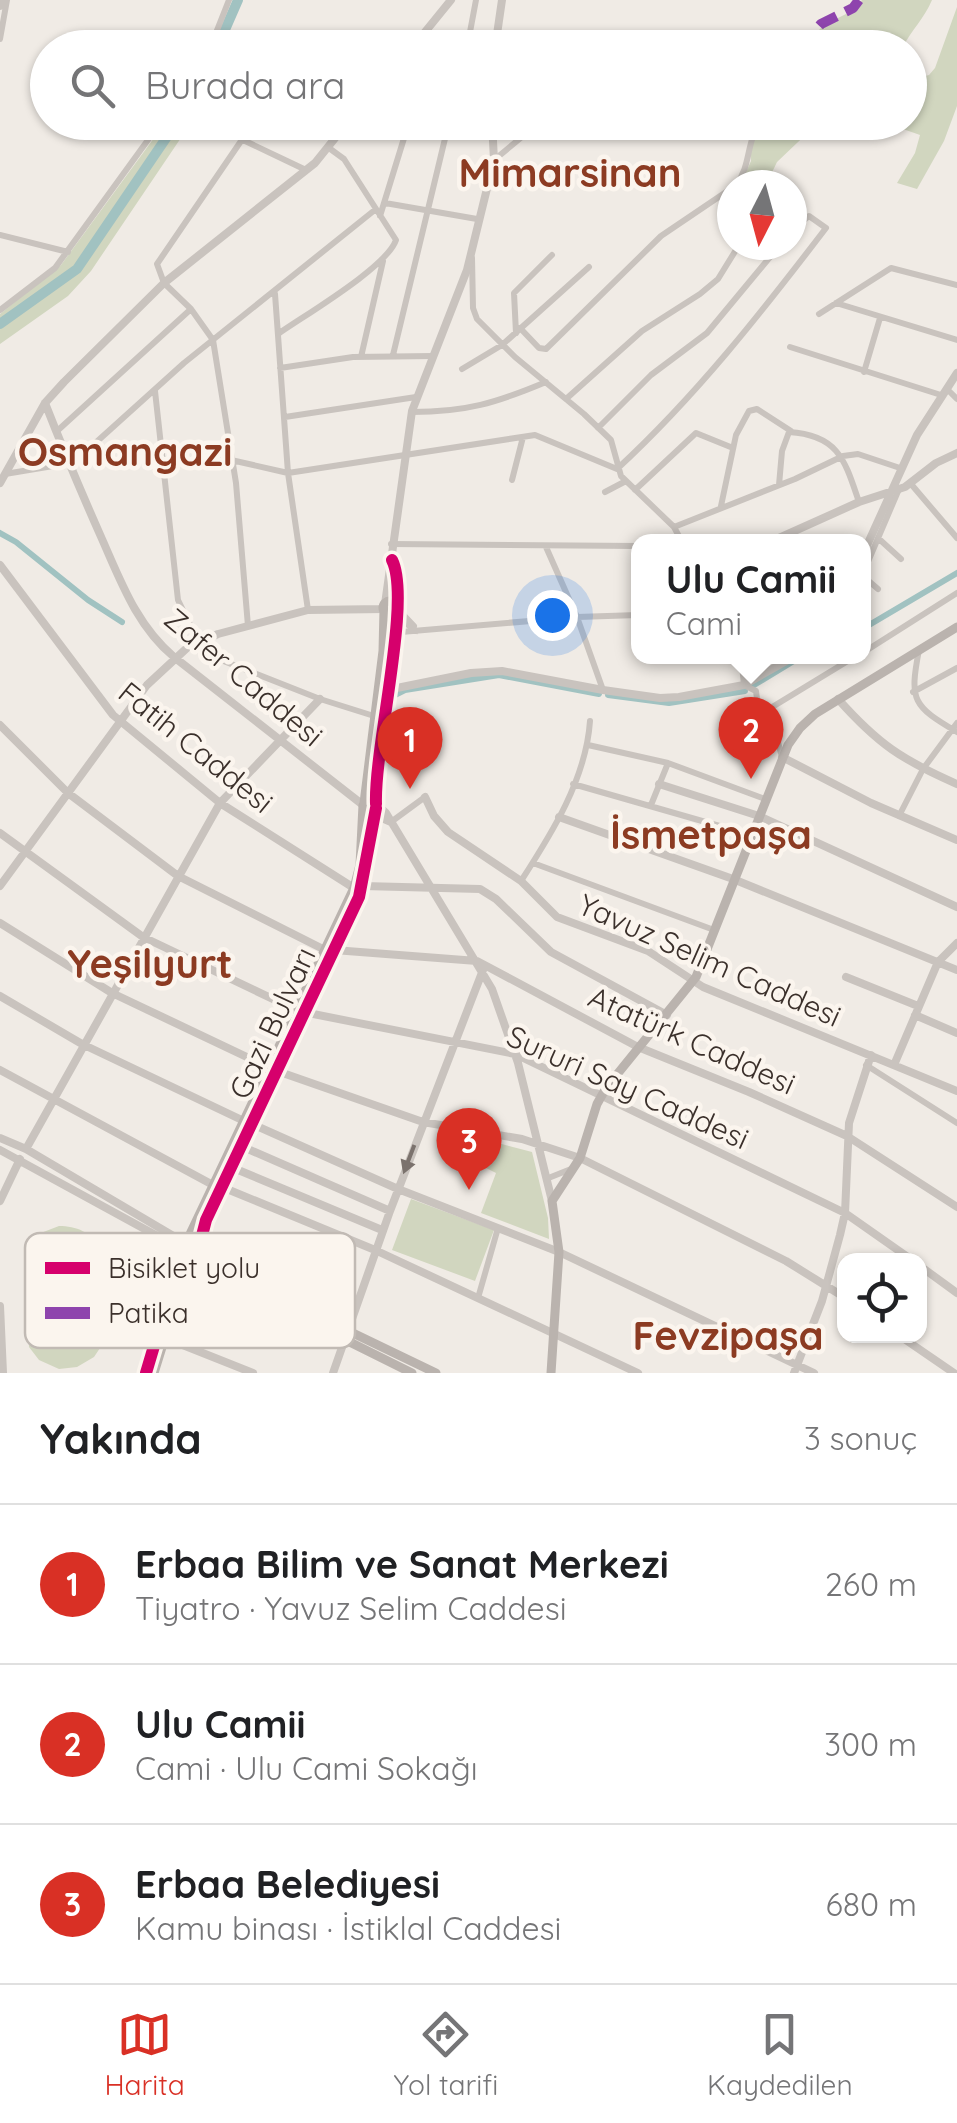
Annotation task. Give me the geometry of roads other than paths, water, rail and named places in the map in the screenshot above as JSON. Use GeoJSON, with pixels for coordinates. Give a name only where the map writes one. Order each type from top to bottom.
{"type":"FeatureCollection","features":[{"type":"Feature","properties":{"kind":"main road","name":"Gazi Bulvarı"},"geometry":{"type":"LineString","coordinates":[[359,887],[388,690],[394,637],[391,611]]}},
{"type":"Feature","properties":{"kind":"main road","name":"Gazi Bulvarı"},"geometry":{"type":"LineString","coordinates":[[197,1233],[359,887],[372,828],[374,716],[391,611]]}},
{"type":"Feature","properties":{"kind":"main road"},"geometry":{"type":"LineString","coordinates":[[551,1373],[558,1252],[552,1201],[580,1158],[600,1098],[693,982],[782,757],[800,728],[838,699],[957,626]]}},
{"type":"Feature","properties":{"kind":"main road","name":"Gazi Bulvarı"},"geometry":{"type":"LineString","coordinates":[[200,1233],[217,1186],[231,1167],[248,1123]]}},
{"type":"Feature","properties":{"kind":"main road"},"geometry":{"type":"LineString","coordinates":[[355,1340],[436,1373]]}},
{"type":"Feature","properties":{"kind":"main road"},"geometry":{"type":"LineString","coordinates":[[355,1341],[412,1373]]}},
{"type":"Feature","properties":{"kind":"main road","name":"Gazi Bulvarı"},"geometry":{"type":"LineString","coordinates":[[146,1373],[155,1348]]}},
{"type":"Feature","properties":{"kind":"main road","name":"Gazi Bulvarı"},"geometry":{"type":"LineString","coordinates":[[154,1373],[162,1348]]}},
{"type":"Feature","properties":{"kind":"street"},"geometry":{"type":"LineString","coordinates":[[217,30],[229,0]]}},
{"type":"Feature","properties":{"kind":"street"},"geometry":{"type":"LineString","coordinates":[[429,28],[451,0]]}},
{"type":"Feature","properties":{"kind":"street"},"geometry":{"type":"LineString","coordinates":[[470,30],[476,0]]}},
{"type":"Feature","properties":{"kind":"street"},"geometry":{"type":"LineString","coordinates":[[498,30],[502,0]]}},
{"type":"Feature","properties":{"kind":"street"},"geometry":{"type":"LineString","coordinates":[[0,38],[3,2]]}},
{"type":"Feature","properties":{"kind":"street"},"geometry":{"type":"LineString","coordinates":[[0,310],[54,268],[149,140]]}},
{"type":"Feature","properties":{"kind":"street"},"geometry":{"type":"LineString","coordinates":[[248,626],[236,483],[213,340],[191,309],[164,283],[158,264],[244,140],[306,170]]}},
{"type":"Feature","properties":{"kind":"street"},"geometry":{"type":"LineString","coordinates":[[1,479],[46,403],[164,283],[306,170],[335,140]]}},
{"type":"Feature","properties":{"kind":"street"},"geometry":{"type":"LineString","coordinates":[[1,479],[82,456],[213,340],[378,212],[385,202],[404,140]]}},
{"type":"Feature","properties":{"kind":"street"},"geometry":{"type":"LineString","coordinates":[[392,355],[445,140]]}},
{"type":"Feature","properties":{"kind":"street"},"geometry":{"type":"LineString","coordinates":[[391,611],[396,574],[391,544],[412,412],[461,286],[494,160],[493,140]]}},
{"type":"Feature","properties":{"kind":"street"},"geometry":{"type":"LineString","coordinates":[[494,160],[518,140]]}},
{"type":"Feature","properties":{"kind":"street"},"geometry":{"type":"LineString","coordinates":[[743,170],[749,160],[749,140]]}},
{"type":"Feature","properties":{"kind":"street"},"geometry":{"type":"LineString","coordinates":[[278,334],[384,260],[396,240],[344,158],[329,148]]}},
{"type":"Feature","properties":{"kind":"street"},"geometry":{"type":"LineString","coordinates":[[552,255],[514,294],[518,330],[539,348],[546,348],[661,236],[717,198]]}},
{"type":"Feature","properties":{"kind":"street"},"geometry":{"type":"LineString","coordinates":[[385,202],[477,219]]}},
{"type":"Feature","properties":{"kind":"street"},"geometry":{"type":"LineString","coordinates":[[807,217],[826,228],[807,252]]}},
{"type":"Feature","properties":{"kind":"street"},"geometry":{"type":"LineString","coordinates":[[0,236],[68,252]]}},
{"type":"Feature","properties":{"kind":"street"},"geometry":{"type":"LineString","coordinates":[[472,246],[473,308],[477,319],[610,440],[617,469],[678,534]]}},
{"type":"Feature","properties":{"kind":"street"},"geometry":{"type":"LineString","coordinates":[[361,357],[384,260]]}},
{"type":"Feature","properties":{"kind":"street"},"geometry":{"type":"LineString","coordinates":[[566,399],[642,331],[709,287],[728,260]]}},
{"type":"Feature","properties":{"kind":"street"},"geometry":{"type":"LineString","coordinates":[[598,428],[651,375],[708,334],[768,260]]}},
{"type":"Feature","properties":{"kind":"street"},"geometry":{"type":"LineString","coordinates":[[617,469],[714,370],[801,260]]}},
{"type":"Feature","properties":{"kind":"street"},"geometry":{"type":"LineString","coordinates":[[462,368],[502,345],[589,267]]}},
{"type":"Feature","properties":{"kind":"street"},"geometry":{"type":"LineString","coordinates":[[818,314],[891,268],[957,284]]}},
{"type":"Feature","properties":{"kind":"street"},"geometry":{"type":"LineString","coordinates":[[275,293],[288,473],[308,610]]}},
{"type":"Feature","properties":{"kind":"street"},"geometry":{"type":"LineString","coordinates":[[834,303],[957,340]]}},
{"type":"Feature","properties":{"kind":"street"},"geometry":{"type":"LineString","coordinates":[[56,432],[191,309]]}},
{"type":"Feature","properties":{"kind":"street"},"geometry":{"type":"LineString","coordinates":[[864,372],[880,318]]}},
{"type":"Feature","properties":{"kind":"street"},"geometry":{"type":"LineString","coordinates":[[790,347],[864,372],[951,393]]}},
{"type":"Feature","properties":{"kind":"street"},"geometry":{"type":"LineString","coordinates":[[280,368],[361,357],[433,356]]}},
{"type":"Feature","properties":{"kind":"street"},"geometry":{"type":"LineString","coordinates":[[871,556],[900,468],[951,393],[957,373]]}},
{"type":"Feature","properties":{"kind":"street"},"geometry":{"type":"LineString","coordinates":[[412,412],[457,412],[546,382]]}},
{"type":"Feature","properties":{"kind":"street"},"geometry":{"type":"LineString","coordinates":[[154,390],[178,600],[198,641]]}},
{"type":"Feature","properties":{"kind":"street"},"geometry":{"type":"LineString","coordinates":[[285,417],[416,397]]}},
{"type":"Feature","properties":{"kind":"street","name":"Zafer Caddesi"},"geometry":{"type":"LineString","coordinates":[[46,403],[67,462],[135,611],[174,657],[391,822],[483,970],[515,1054],[552,1201]]}},
{"type":"Feature","properties":{"kind":"street"},"geometry":{"type":"LineString","coordinates":[[721,507],[733,448],[742,422],[754,408],[843,456],[859,502]]}},
{"type":"Feature","properties":{"kind":"street"},"geometry":{"type":"LineString","coordinates":[[778,486],[784,440],[791,431]]}},
{"type":"Feature","properties":{"kind":"street"},"geometry":{"type":"LineString","coordinates":[[635,490],[696,433],[733,448]]}},
{"type":"Feature","properties":{"kind":"street"},"geometry":{"type":"LineString","coordinates":[[163,462],[232,460],[288,473],[535,435],[617,469]]}},
{"type":"Feature","properties":{"kind":"street"},"geometry":{"type":"LineString","coordinates":[[512,480],[523,436]]}},
{"type":"Feature","properties":{"kind":"street"},"geometry":{"type":"LineString","coordinates":[[788,534],[911,484],[936,463],[957,453]]}},
{"type":"Feature","properties":{"kind":"street"},"geometry":{"type":"LineString","coordinates":[[674,527],[843,456],[858,454],[900,468]]}},
{"type":"Feature","properties":{"kind":"street"},"geometry":{"type":"LineString","coordinates":[[604,492],[626,481]]}},
{"type":"Feature","properties":{"kind":"street"},"geometry":{"type":"LineString","coordinates":[[911,484],[957,538]]}},
{"type":"Feature","properties":{"kind":"street"},"geometry":{"type":"LineString","coordinates":[[871,538],[895,489]]}},
{"type":"Feature","properties":{"kind":"street"},"geometry":{"type":"LineString","coordinates":[[878,538],[901,559]]}},
{"type":"Feature","properties":{"kind":"street"},"geometry":{"type":"LineString","coordinates":[[391,544],[631,546]]}},
{"type":"Feature","properties":{"kind":"street"},"geometry":{"type":"LineString","coordinates":[[546,548],[604,690]]}},
{"type":"Feature","properties":{"kind":"street","name":"Fatih Caddesi"},"geometry":{"type":"LineString","coordinates":[[0,565],[108,709],[220,804],[359,887],[469,888],[485,892],[551,952],[667,1015]]}},
{"type":"Feature","properties":{"kind":"street"},"geometry":{"type":"LineString","coordinates":[[871,582],[878,589]]}},
{"type":"Feature","properties":{"kind":"street"},"geometry":{"type":"LineString","coordinates":[[871,648],[957,593]]}},
{"type":"Feature","properties":{"kind":"street"},"geometry":{"type":"LineString","coordinates":[[0,886],[121,720],[174,657],[188,647],[308,610],[391,611],[418,631]]}},
{"type":"Feature","properties":{"kind":"street"},"geometry":{"type":"LineString","coordinates":[[394,637],[401,632],[631,616]]}},
{"type":"Feature","properties":{"kind":"street"},"geometry":{"type":"LineString","coordinates":[[188,647],[320,700],[374,716]]}},
{"type":"Feature","properties":{"kind":"street"},"geometry":{"type":"LineString","coordinates":[[899,816],[923,769],[955,728],[919,706],[913,692],[919,649]]}},
{"type":"Feature","properties":{"kind":"street"},"geometry":{"type":"LineString","coordinates":[[742,664],[744,685]]}},
{"type":"Feature","properties":{"kind":"street"},"geometry":{"type":"LineString","coordinates":[[388,690],[494,671],[668,698],[744,685],[781,664]]}},
{"type":"Feature","properties":{"kind":"street"},"geometry":{"type":"LineString","coordinates":[[759,715],[843,664]]}},
{"type":"Feature","properties":{"kind":"street"},"geometry":{"type":"LineString","coordinates":[[913,692],[957,668]]}},
{"type":"Feature","properties":{"kind":"street"},"geometry":{"type":"LineString","coordinates":[[744,685],[756,691],[759,715]]}},
{"type":"Feature","properties":{"kind":"street"},"geometry":{"type":"LineString","coordinates":[[838,699],[894,754],[957,784]]}},
{"type":"Feature","properties":{"kind":"street"},"geometry":{"type":"LineString","coordinates":[[26,1149],[220,804],[320,700]]}},
{"type":"Feature","properties":{"kind":"street"},"geometry":{"type":"LineString","coordinates":[[759,715],[773,724],[782,757],[899,816],[957,840]]}},
{"type":"Feature","properties":{"kind":"street"},"geometry":{"type":"LineString","coordinates":[[521,880],[574,784],[588,745],[590,721]]}},
{"type":"Feature","properties":{"kind":"street","name":"Atatürk Caddesi"},"geometry":{"type":"LineString","coordinates":[[0,725],[68,793],[178,876],[329,950],[478,960],[638,1047],[847,1136],[957,1208]]}},
{"type":"Feature","properties":{"kind":"street"},"geometry":{"type":"LineString","coordinates":[[588,745],[668,763],[766,798]]}},
{"type":"Feature","properties":{"kind":"street"},"geometry":{"type":"LineString","coordinates":[[651,805],[668,763]]}},
{"type":"Feature","properties":{"kind":"street"},"geometry":{"type":"LineString","coordinates":[[574,784],[751,835]]}},
{"type":"Feature","properties":{"kind":"street"},"geometry":{"type":"LineString","coordinates":[[659,784],[759,816],[957,907]]}},
{"type":"Feature","properties":{"kind":"street"},"geometry":{"type":"LineString","coordinates":[[372,828],[391,822],[425,797]]}},
{"type":"Feature","properties":{"kind":"street","name":"Yavuz Selim Caddesi"},"geometry":{"type":"LineString","coordinates":[[425,797],[434,816],[456,838],[521,880],[557,917],[648,951],[693,982],[957,1091]]}},
{"type":"Feature","properties":{"kind":"street"},"geometry":{"type":"LineString","coordinates":[[559,817],[733,879],[957,970]]}},
{"type":"Feature","properties":{"kind":"street","name":"Sururi Say Caddesi"},"geometry":{"type":"LineString","coordinates":[[0,833],[143,938],[300,1011],[515,1054],[844,1214],[902,1253]]}},
{"type":"Feature","properties":{"kind":"street"},"geometry":{"type":"LineString","coordinates":[[532,862],[714,930]]}},
{"type":"Feature","properties":{"kind":"street"},"geometry":{"type":"LineString","coordinates":[[0,923],[112,993],[273,1069],[423,1122],[537,1143],[580,1158],[786,1261],[837,1293]]}},
{"type":"Feature","properties":{"kind":"street"},"geometry":{"type":"LineString","coordinates":[[894,1064],[938,962],[957,943]]}},
{"type":"Feature","properties":{"kind":"street"},"geometry":{"type":"LineString","coordinates":[[355,1309],[483,970]]}},
{"type":"Feature","properties":{"kind":"street"},"geometry":{"type":"LineString","coordinates":[[846,977],[917,1010],[957,1034]]}},
{"type":"Feature","properties":{"kind":"street"},"geometry":{"type":"LineString","coordinates":[[0,996],[82,1044],[248,1123],[398,1189],[558,1252],[796,1368],[814,1373]]}},
{"type":"Feature","properties":{"kind":"street"},"geometry":{"type":"LineString","coordinates":[[796,1368],[826,1286],[844,1214],[851,1112],[871,1055]]}},
{"type":"Feature","properties":{"kind":"street"},"geometry":{"type":"LineString","coordinates":[[866,1066],[957,1123]]}},
{"type":"Feature","properties":{"kind":"street"},"geometry":{"type":"LineString","coordinates":[[0,1070],[217,1186],[333,1233]]}},
{"type":"Feature","properties":{"kind":"street"},"geometry":{"type":"LineString","coordinates":[[0,1138],[26,1149],[156,1233]]}},
{"type":"Feature","properties":{"kind":"street"},"geometry":{"type":"LineString","coordinates":[[241,1146],[390,1210]]}},
{"type":"Feature","properties":{"kind":"street"},"geometry":{"type":"LineString","coordinates":[[0,1150],[152,1233]]}},
{"type":"Feature","properties":{"kind":"street"},"geometry":{"type":"LineString","coordinates":[[0,1201],[20,1159]]}},
{"type":"Feature","properties":{"kind":"street"},"geometry":{"type":"LineString","coordinates":[[231,1167],[382,1230]]}},
{"type":"Feature","properties":{"kind":"street"},"geometry":{"type":"LineString","coordinates":[[546,1179],[573,1169]]}},
{"type":"Feature","properties":{"kind":"street"},"geometry":{"type":"LineString","coordinates":[[478,1298],[498,1228]]}},
{"type":"Feature","properties":{"kind":"street"},"geometry":{"type":"LineString","coordinates":[[355,1242],[638,1373]]}},
{"type":"Feature","properties":{"kind":"street"},"geometry":{"type":"LineString","coordinates":[[927,1271],[957,1293]]}},
{"type":"Feature","properties":{"kind":"street"},"geometry":{"type":"LineString","coordinates":[[0,1306],[3,1373]]}},
{"type":"Feature","properties":{"kind":"street"},"geometry":{"type":"LineString","coordinates":[[910,1343],[954,1373]]}},
{"type":"Feature","properties":{"kind":"street"},"geometry":{"type":"LineString","coordinates":[[190,1348],[253,1373]]}},
{"type":"Feature","properties":{"kind":"street"},"geometry":{"type":"LineString","coordinates":[[332,1373],[341,1348]]}},
{"type":"Feature","properties":{"kind":"waterway"},"geometry":{"type":"LineString","coordinates":[[225,30],[238,0]]}},
{"type":"Feature","properties":{"kind":"waterway"},"geometry":{"type":"LineString","coordinates":[[0,324],[77,269],[165,140]]}},
{"type":"Feature","properties":{"kind":"waterway"},"geometry":{"type":"LineString","coordinates":[[0,533],[122,622]]}},
{"type":"Feature","properties":{"kind":"waterway"},"geometry":{"type":"LineString","coordinates":[[871,624],[957,573]]}},
{"type":"Feature","properties":{"kind":"waterway"},"geometry":{"type":"LineString","coordinates":[[754,685],[789,664]]}},
{"type":"Feature","properties":{"kind":"waterway"},"geometry":{"type":"LineString","coordinates":[[393,696],[405,690],[499,675],[599,694]]}},
{"type":"Feature","properties":{"kind":"waterway"},"geometry":{"type":"LineString","coordinates":[[608,695],[669,703],[745,691]]}},
{"type":"Feature","properties":{"kind":"place","name":"Ulu Camii"},"geometry":{"type":"Point","coordinates":[751,779]}},
{"type":"Feature","properties":{"kind":"place","name":"Erbaa Bilim ve Sanat Merkezi"},"geometry":{"type":"Point","coordinates":[410,789]}},
{"type":"Feature","properties":{"kind":"place","name":"Erbaa Belediyesi"},"geometry":{"type":"Point","coordinates":[469,1190]}},
{"type":"Feature","properties":{"kind":"district","name":"Mimarsinan"},"geometry":{"type":"Point","coordinates":[570,172]}},
{"type":"Feature","properties":{"kind":"district","name":"Osmangazi"},"geometry":{"type":"Point","coordinates":[125,451]}},
{"type":"Feature","properties":{"kind":"district","name":"İsmetpaşa"},"geometry":{"type":"Point","coordinates":[711,834]}},
{"type":"Feature","properties":{"kind":"district","name":"Yeşilyurt"},"geometry":{"type":"Point","coordinates":[150,963]}},
{"type":"Feature","properties":{"kind":"district","name":"Fevzipaşa"},"geometry":{"type":"Point","coordinates":[728,1335]}}]}
